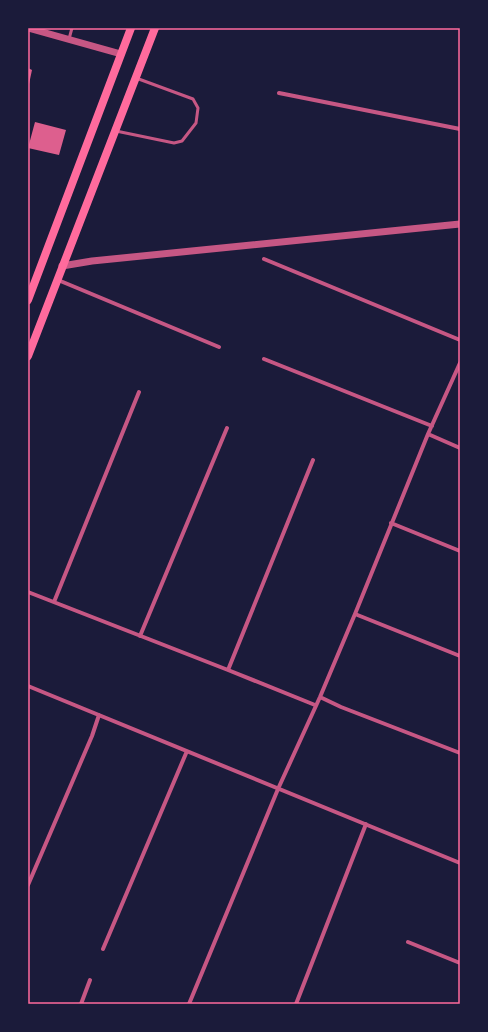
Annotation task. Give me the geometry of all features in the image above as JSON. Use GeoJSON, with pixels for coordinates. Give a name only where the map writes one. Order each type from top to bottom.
{"type":"FeatureCollection","features":[{"type":"Feature","properties":{"kind":"main road"},"geometry":{"type":"LineString","coordinates":[[28,300],[131,28]]}},
{"type":"Feature","properties":{"kind":"main road"},"geometry":{"type":"LineString","coordinates":[[28,356],[155,28]]}},
{"type":"Feature","properties":{"kind":"street"},"geometry":{"type":"LineString","coordinates":[[28,28],[121,54]]}},
{"type":"Feature","properties":{"kind":"street"},"geometry":{"type":"LineString","coordinates":[[279,93],[460,128]]}},
{"type":"Feature","properties":{"kind":"street"},"geometry":{"type":"LineString","coordinates":[[62,266],[92,261],[460,224]]}},
{"type":"Feature","properties":{"kind":"street"},"geometry":{"type":"LineString","coordinates":[[264,259],[460,340]]}},
{"type":"Feature","properties":{"kind":"street"},"geometry":{"type":"LineString","coordinates":[[58,280],[219,347]]}},
{"type":"Feature","properties":{"kind":"street"},"geometry":{"type":"LineString","coordinates":[[264,360],[432,426]]}},
{"type":"Feature","properties":{"kind":"street"},"geometry":{"type":"LineString","coordinates":[[188,1004],[278,789],[315,705],[320,697],[355,614],[428,434],[460,363]]}},
{"type":"Feature","properties":{"kind":"street"},"geometry":{"type":"LineString","coordinates":[[54,602],[140,392]]}},
{"type":"Feature","properties":{"kind":"street"},"geometry":{"type":"LineString","coordinates":[[140,636],[227,428]]}},
{"type":"Feature","properties":{"kind":"street"},"geometry":{"type":"LineString","coordinates":[[428,434],[460,448]]}},
{"type":"Feature","properties":{"kind":"street"},"geometry":{"type":"LineString","coordinates":[[228,670],[313,460]]}},
{"type":"Feature","properties":{"kind":"street"},"geometry":{"type":"LineString","coordinates":[[391,523],[460,551]]}},
{"type":"Feature","properties":{"kind":"street"},"geometry":{"type":"LineString","coordinates":[[28,592],[315,705]]}},
{"type":"Feature","properties":{"kind":"street"},"geometry":{"type":"LineString","coordinates":[[355,614],[460,656]]}},
{"type":"Feature","properties":{"kind":"street"},"geometry":{"type":"LineString","coordinates":[[28,686],[460,863]]}},
{"type":"Feature","properties":{"kind":"street"},"geometry":{"type":"LineString","coordinates":[[320,697],[341,707],[460,754]]}},
{"type":"Feature","properties":{"kind":"street"},"geometry":{"type":"LineString","coordinates":[[28,885],[92,736],[99,715]]}},
{"type":"Feature","properties":{"kind":"street"},"geometry":{"type":"LineString","coordinates":[[102,949],[187,751]]}},
{"type":"Feature","properties":{"kind":"street"},"geometry":{"type":"LineString","coordinates":[[296,1004],[366,824]]}},
{"type":"Feature","properties":{"kind":"street"},"geometry":{"type":"LineString","coordinates":[[408,942],[460,963]]}},
{"type":"Feature","properties":{"kind":"street"},"geometry":{"type":"LineString","coordinates":[[81,1004],[90,980]]}},
{"type":"Feature","properties":{"kind":"lane"},"geometry":{"type":"LineString","coordinates":[[69,39],[72,28]]}},
{"type":"Feature","properties":{"kind":"lane"},"geometry":{"type":"LineString","coordinates":[[115,130],[174,143],[182,141],[196,123],[198,108],[193,99],[135,78]]}},
{"type":"Feature","properties":{"kind":"building"},"geometry":{"type":"Polygon","coordinates":[[[28,68],[32,70],[29,84],[28,84],[28,68]]]}},
{"type":"Feature","properties":{"kind":"building"},"geometry":{"type":"Polygon","coordinates":[[[35,122],[66,130],[59,155],[28,148],[35,122]]]}}]}
